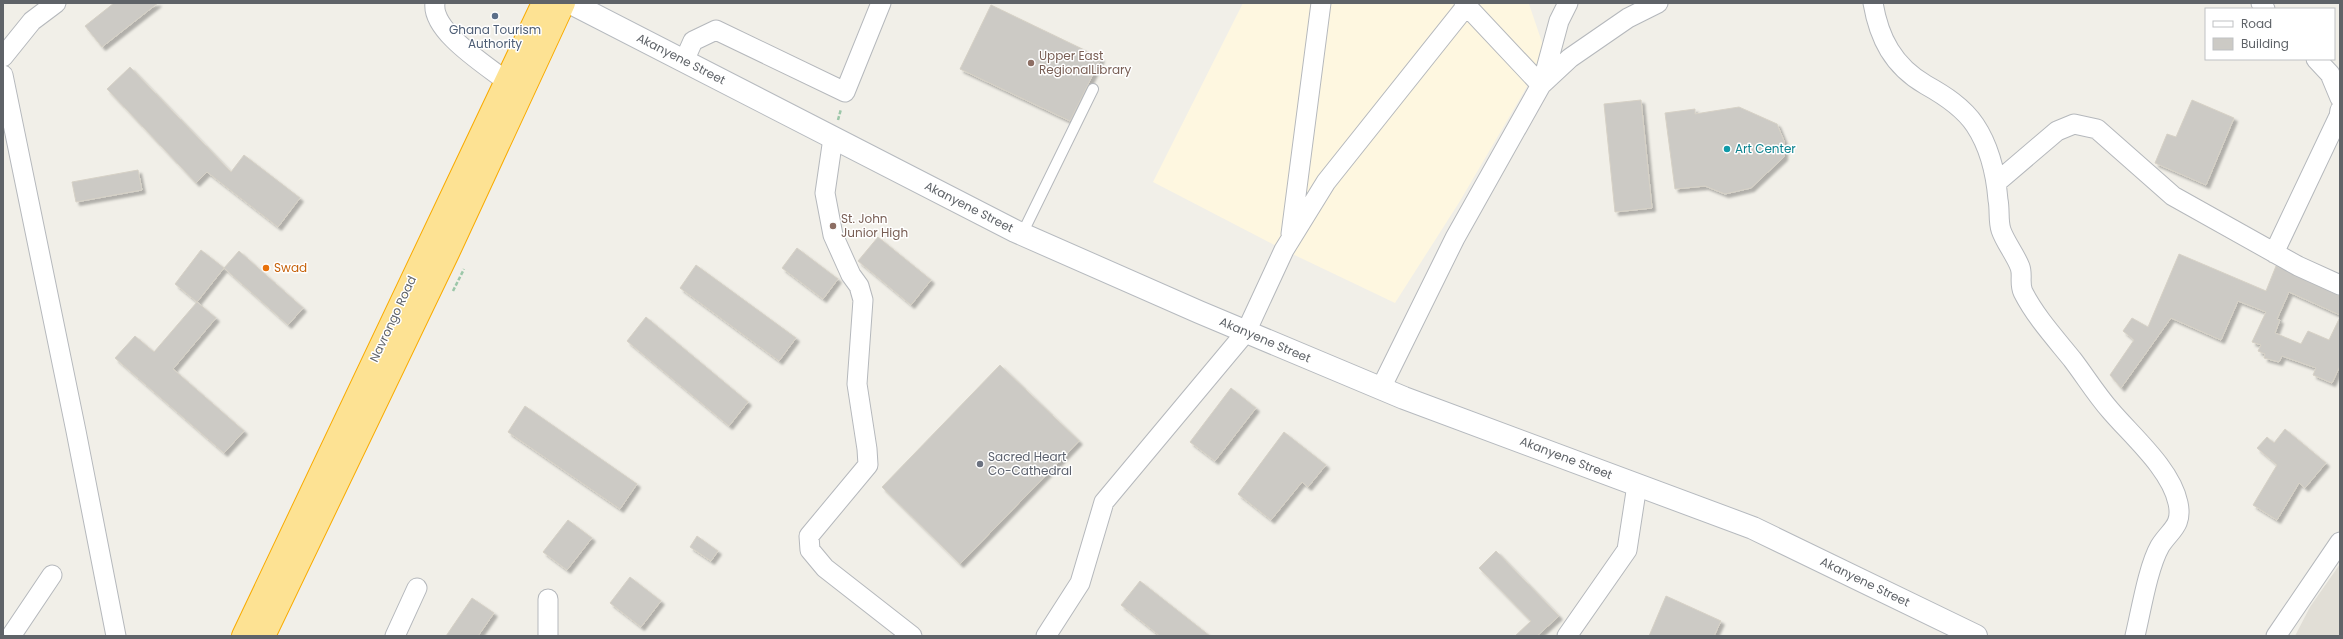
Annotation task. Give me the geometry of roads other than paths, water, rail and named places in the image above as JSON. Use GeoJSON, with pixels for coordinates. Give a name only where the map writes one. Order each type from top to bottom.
{"type":"FeatureCollection","features":[{"type":"Feature","properties":{"kind":"highway","name":"Navrongo Road"},"geometry":{"type":"LineString","coordinates":[[243,636],[543,3]]}},
{"type":"Feature","properties":{"kind":"highway","name":"Navrongo Road"},"geometry":{"type":"LineString","coordinates":[[264,636],[564,3]]}},
{"type":"Feature","properties":{"kind":"street"},"geometry":{"type":"LineString","coordinates":[[3,57],[32,21],[56,3]]}},
{"type":"Feature","properties":{"kind":"street"},"geometry":{"type":"LineString","coordinates":[[436,3],[435,8],[439,21],[449,35],[506,81]]}},
{"type":"Feature","properties":{"kind":"street","name":"Akanyene Street"},"geometry":{"type":"LineString","coordinates":[[571,3],[1022,234],[1246,332],[1381,388],[1753,528],[1976,636]]}},
{"type":"Feature","properties":{"kind":"street"},"geometry":{"type":"LineString","coordinates":[[684,61],[693,41],[716,30],[845,92],[881,3]]}},
{"type":"Feature","properties":{"kind":"street"},"geometry":{"type":"LineString","coordinates":[[1290,240],[1321,3]]}},
{"type":"Feature","properties":{"kind":"street"},"geometry":{"type":"LineString","coordinates":[[1381,388],[1455,238],[1541,85],[1559,21],[1568,3]]}},
{"type":"Feature","properties":{"kind":"street"},"geometry":{"type":"LineString","coordinates":[[1541,85],[1570,58],[1628,18],[1658,3]]}},
{"type":"Feature","properties":{"kind":"street"},"geometry":{"type":"LineString","coordinates":[[1873,3],[1880,36],[1889,51],[1909,71],[1959,108],[1975,124],[1985,145],[1996,183],[2001,230],[2021,269],[2020,283],[2023,292],[2043,322],[2110,410],[2166,475],[2179,504],[2179,519],[2173,532],[2161,545],[2153,566],[2135,636]]}},
{"type":"Feature","properties":{"kind":"street"},"geometry":{"type":"LineString","coordinates":[[1046,636],[1080,583],[1087,565],[1104,502],[1246,332],[1290,240],[1326,182],[1465,4],[1541,85]]}},
{"type":"Feature","properties":{"kind":"street"},"geometry":{"type":"LineString","coordinates":[[2317,60],[2330,74],[2340,98]]}},
{"type":"Feature","properties":{"kind":"street"},"geometry":{"type":"LineString","coordinates":[[3,75],[76,431],[116,636]]}},
{"type":"Feature","properties":{"kind":"street"},"geometry":{"type":"LineString","coordinates":[[2274,253],[2339,116],[2340,110]]}},
{"type":"Feature","properties":{"kind":"street"},"geometry":{"type":"LineString","coordinates":[[1996,183],[2057,131],[2074,124],[2097,129],[2173,196],[2274,253],[2340,285]]}},
{"type":"Feature","properties":{"kind":"street"},"geometry":{"type":"LineString","coordinates":[[833,138],[825,193],[833,235],[851,275],[859,286],[863,300],[857,384],[868,465],[809,536],[810,550],[825,568],[905,634]]}},
{"type":"Feature","properties":{"kind":"street"},"geometry":{"type":"LineString","coordinates":[[1567,636],[1627,550],[1637,485]]}},
{"type":"Feature","properties":{"kind":"street"},"geometry":{"type":"LineString","coordinates":[[2276,636],[2340,542]]}},
{"type":"Feature","properties":{"kind":"street"},"geometry":{"type":"LineString","coordinates":[[11,636],[52,575]]}},
{"type":"Feature","properties":{"kind":"street"},"geometry":{"type":"LineString","coordinates":[[395,636],[417,588]]}},
{"type":"Feature","properties":{"kind":"street"},"geometry":{"type":"LineString","coordinates":[[548,599],[548,636]]}},
{"type":"Feature","properties":{"kind":"lane"},"geometry":{"type":"LineString","coordinates":[[1022,234],[1093,89]]}},
{"type":"Feature","properties":{"kind":"place","name":"Ghana Tourism Authority"},"geometry":{"type":"Point","coordinates":[495,16]}},
{"type":"Feature","properties":{"kind":"place","name":"Upper East RegionalLibrary"},"geometry":{"type":"Point","coordinates":[1031,63]}},
{"type":"Feature","properties":{"kind":"place","name":"Art Center"},"geometry":{"type":"Point","coordinates":[1727,149]}},
{"type":"Feature","properties":{"kind":"place","name":"St. John Junior High"},"geometry":{"type":"Point","coordinates":[833,226]}},
{"type":"Feature","properties":{"kind":"place","name":"Swad"},"geometry":{"type":"Point","coordinates":[266,268]}},
{"type":"Feature","properties":{"kind":"place","name":"Sacred Heart Co-Cathedral"},"geometry":{"type":"Point","coordinates":[980,464]}}]}
